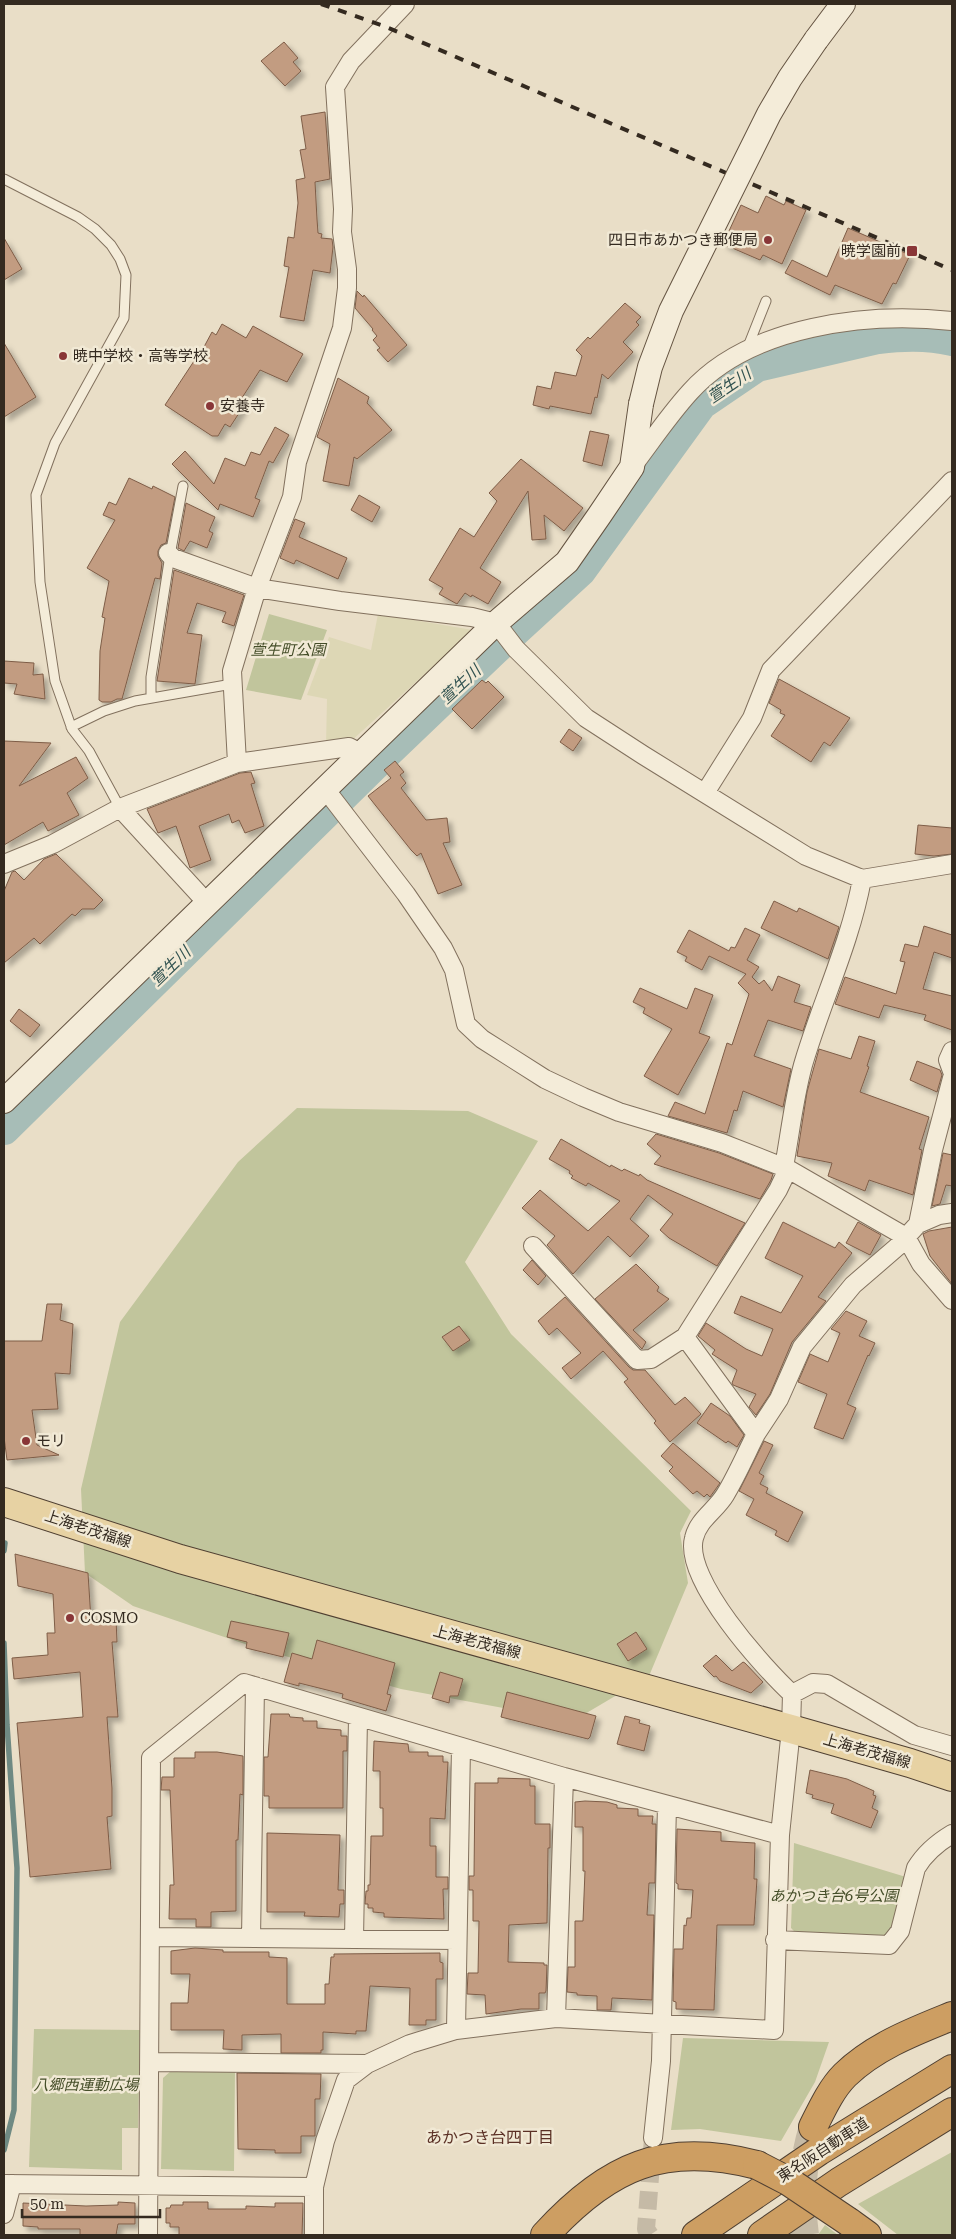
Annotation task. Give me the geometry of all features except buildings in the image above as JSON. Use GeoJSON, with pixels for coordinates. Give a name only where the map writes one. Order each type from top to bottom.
{"type":"FeatureCollection","features":[{"type":"Feature","properties":{"kind":"highway"},"geometry":{"type":"LineString","coordinates":[[813,2127],[826,2102],[845,2076],[869,2057],[899,2038],[952,2016]]}},
{"type":"Feature","properties":{"kind":"highway","name":"東名阪自動車道"},"geometry":{"type":"LineString","coordinates":[[696,2235],[819,2151],[952,2069]]}},
{"type":"Feature","properties":{"kind":"highway"},"geometry":{"type":"LineString","coordinates":[[762,2235],[839,2182],[952,2112]]}},
{"type":"Feature","properties":{"kind":"highway"},"geometry":{"type":"LineString","coordinates":[[545,2235],[565,2213],[589,2192],[613,2176],[642,2163],[702,2156],[732,2158],[757,2165],[788,2181],[858,2228]]}},
{"type":"Feature","properties":{"kind":"main road","name":"上海老茂福線"},"geometry":{"type":"LineString","coordinates":[[4,1502],[180,1560],[791,1729],[952,1777]]}},
{"type":"Feature","properties":{"kind":"street"},"geometry":{"type":"LineString","coordinates":[[237,763],[232,671],[257,588],[292,497],[297,462],[342,328],[347,288],[347,269],[342,232],[334,87],[351,61],[405,4]]}},
{"type":"Feature","properties":{"kind":"street"},"geometry":{"type":"LineString","coordinates":[[632,467],[641,404],[650,367],[671,311],[790,78],[843,4]]}},
{"type":"Feature","properties":{"kind":"street"},"geometry":{"type":"LineString","coordinates":[[4,1101],[273,839],[335,800],[362,754],[567,562],[632,467],[690,391],[717,368],[746,352],[788,334],[822,325],[894,318],[952,321]]}},
{"type":"Feature","properties":{"kind":"street"},"geometry":{"type":"LineString","coordinates":[[705,792],[752,718],[771,670],[952,481]]}},
{"type":"Feature","properties":{"kind":"street"},"geometry":{"type":"LineString","coordinates":[[169,554],[173,558],[257,588],[340,601],[472,617],[498,627],[516,650],[586,718],[806,856],[862,879],[952,864]]}},
{"type":"Feature","properties":{"kind":"street"},"geometry":{"type":"LineString","coordinates":[[4,864],[53,844],[120,808],[237,763],[349,747],[362,754]]}},
{"type":"Feature","properties":{"kind":"street"},"geometry":{"type":"LineString","coordinates":[[335,800],[406,894],[443,948],[454,970],[466,1024],[482,1039],[545,1079],[583,1098],[619,1112],[722,1143],[786,1168],[912,1231],[952,1222]]}},
{"type":"Feature","properties":{"kind":"street"},"geometry":{"type":"LineString","coordinates":[[120,808],[208,904]]}},
{"type":"Feature","properties":{"kind":"street"},"geometry":{"type":"LineString","coordinates":[[533,1246],[637,1360],[651,1359],[685,1337],[773,1198],[786,1168],[803,1066],[844,949],[858,904],[862,879]]}},
{"type":"Feature","properties":{"kind":"street"},"geometry":{"type":"LineString","coordinates":[[952,1051],[948,1060],[952,1071]]}},
{"type":"Feature","properties":{"kind":"street"},"geometry":{"type":"LineString","coordinates":[[952,1078],[912,1231],[921,1264],[952,1300]]}},
{"type":"Feature","properties":{"kind":"street"},"geometry":{"type":"LineString","coordinates":[[314,2235],[314,2187],[325,2140],[346,2080],[367,2064],[410,2044],[456,2030],[556,2018],[774,2030],[780,1835],[791,1729],[792,1694],[769,1673],[731,1628],[700,1574],[693,1547],[697,1530],[724,1496],[756,1434],[779,1398],[802,1347],[853,1285],[912,1231],[939,1215],[952,1213]]}},
{"type":"Feature","properties":{"kind":"street"},"geometry":{"type":"LineString","coordinates":[[685,1337],[756,1434]]}},
{"type":"Feature","properties":{"kind":"street"},"geometry":{"type":"LineString","coordinates":[[148,2235],[151,1758],[244,1683],[461,1748],[780,1835]]}},
{"type":"Feature","properties":{"kind":"street"},"geometry":{"type":"LineString","coordinates":[[792,1694],[813,1683],[828,1684],[914,1735],[952,1746]]}},
{"type":"Feature","properties":{"kind":"street"},"geometry":{"type":"LineString","coordinates":[[251,1938],[255,1686]]}},
{"type":"Feature","properties":{"kind":"street"},"geometry":{"type":"LineString","coordinates":[[354,1939],[358,1718]]}},
{"type":"Feature","properties":{"kind":"street"},"geometry":{"type":"LineString","coordinates":[[456,2030],[456,1940],[461,1748]]}},
{"type":"Feature","properties":{"kind":"street"},"geometry":{"type":"LineString","coordinates":[[556,2018],[564,1777]]}},
{"type":"Feature","properties":{"kind":"street"},"geometry":{"type":"LineString","coordinates":[[653,2138],[661,2061],[667,1805]]}},
{"type":"Feature","properties":{"kind":"street"},"geometry":{"type":"LineString","coordinates":[[776,1940],[889,1945],[900,1931],[916,1868],[921,1859],[937,1843],[952,1834]]}},
{"type":"Feature","properties":{"kind":"street"},"geometry":{"type":"LineString","coordinates":[[150,1937],[456,1940]]}},
{"type":"Feature","properties":{"kind":"street"},"geometry":{"type":"LineString","coordinates":[[150,2062],[367,2064]]}},
{"type":"Feature","properties":{"kind":"street"},"geometry":{"type":"LineString","coordinates":[[4,2214],[8,2184],[314,2187]]}},
{"type":"Feature","properties":{"kind":"lane"},"geometry":{"type":"LineString","coordinates":[[4,179],[78,217],[95,228],[111,245],[120,259],[126,275],[124,318],[56,443],[36,496],[40,582],[49,648],[61,700],[72,727],[89,751],[120,808]]}},
{"type":"Feature","properties":{"kind":"lane"},"geometry":{"type":"LineString","coordinates":[[746,352],[766,301]]}},
{"type":"Feature","properties":{"kind":"lane"},"geometry":{"type":"LineString","coordinates":[[151,698],[151,677],[169,554],[183,486]]}},
{"type":"Feature","properties":{"kind":"lane"},"geometry":{"type":"LineString","coordinates":[[72,727],[104,712],[151,698],[232,684]]}},
{"type":"Feature","properties":{"kind":"shaded area"},"geometry":{"type":"Polygon","coordinates":[[[378,614],[473,630],[350,742],[326,746],[327,699],[307,695],[329,637],[371,650],[378,614]]]}},
{"type":"Feature","properties":{"kind":"green space","name":"萱生町公園"},"geometry":{"type":"Polygon","coordinates":[[[269,614],[327,630],[301,700],[246,690],[269,614]]]}},
{"type":"Feature","properties":{"kind":"green space"},"geometry":{"type":"Polygon","coordinates":[[[297,1108],[468,1111],[538,1141],[465,1262],[511,1334],[691,1511],[680,1533],[688,1583],[649,1676],[573,1721],[401,1689],[257,1648],[133,1606],[85,1573],[81,1489],[120,1322],[238,1162],[297,1108]]]}},
{"type":"Feature","properties":{"kind":"green space","name":"あかつき台6号公園"},"geometry":{"type":"Polygon","coordinates":[[[794,1843],[906,1877],[893,1929],[884,1937],[797,1934],[791,1928],[794,1843]]]}},
{"type":"Feature","properties":{"kind":"green space","name":"八郷西運動広場"},"geometry":{"type":"Polygon","coordinates":[[[34,2029],[140,2030],[138,2128],[122,2128],[122,2170],[29,2167],[34,2029]]]}},
{"type":"Feature","properties":{"kind":"green space"},"geometry":{"type":"Polygon","coordinates":[[[683,2038],[829,2042],[815,2082],[781,2141],[700,2129],[671,2130],[683,2038]]]}},
{"type":"Feature","properties":{"kind":"green space"},"geometry":{"type":"Polygon","coordinates":[[[172,2070],[235,2071],[234,2171],[161,2169],[163,2078],[172,2070]]]}},
{"type":"Feature","properties":{"kind":"green space"},"geometry":{"type":"Polygon","coordinates":[[[952,2152],[952,2235],[898,2235],[858,2204],[952,2152]]]}},
{"type":"Feature","properties":{"kind":"green space"},"geometry":{"type":"Polygon","coordinates":[[[825,2225],[838,2235],[818,2235],[825,2225]]]}},
{"type":"Feature","properties":{"kind":"waterway","name":"萱生川"},"geometry":{"type":"LineString","coordinates":[[4,1129],[382,757],[580,571],[701,404],[757,366],[878,338],[915,336],[952,340]]}},
{"type":"Feature","properties":{"kind":"waterway"},"geometry":{"type":"LineString","coordinates":[[4,1551],[5,1543]]}},
{"type":"Feature","properties":{"kind":"waterway"},"geometry":{"type":"LineString","coordinates":[[4,1643],[7,1725],[17,1868],[14,2110],[4,2150]]}},
{"type":"Feature","properties":{"kind":"tunnel"},"geometry":{"type":"LineString","coordinates":[[805,2235],[803,2208],[804,2167],[813,2127]]}},
{"type":"Feature","properties":{"kind":"tunnel"},"geometry":{"type":"LineString","coordinates":[[650,2235],[646,2229],[653,2138]]}},
{"type":"Feature","properties":{"kind":"railway"},"geometry":{"type":"LineString","coordinates":[[321,4],[384,26],[952,270]]}},
{"type":"Feature","properties":{"kind":"place","name":"四日市あかつき郵便局"},"geometry":{"type":"Point","coordinates":[768,240]}},
{"type":"Feature","properties":{"kind":"place","name":"暁学園前"},"geometry":{"type":"Point","coordinates":[912,251]}},
{"type":"Feature","properties":{"kind":"place","name":"暁中学校・高等学校"},"geometry":{"type":"Point","coordinates":[63,356]}},
{"type":"Feature","properties":{"kind":"place","name":"安養寺"},"geometry":{"type":"Point","coordinates":[210,406]}},
{"type":"Feature","properties":{"kind":"place","name":"モリ"},"geometry":{"type":"Point","coordinates":[26,1441]}},
{"type":"Feature","properties":{"kind":"place","name":"COSMO"},"geometry":{"type":"Point","coordinates":[70,1618]}},
{"type":"Feature","properties":{"kind":"district","name":"あかつき台四丁目"},"geometry":{"type":"Point","coordinates":[490,2137]}}]}
